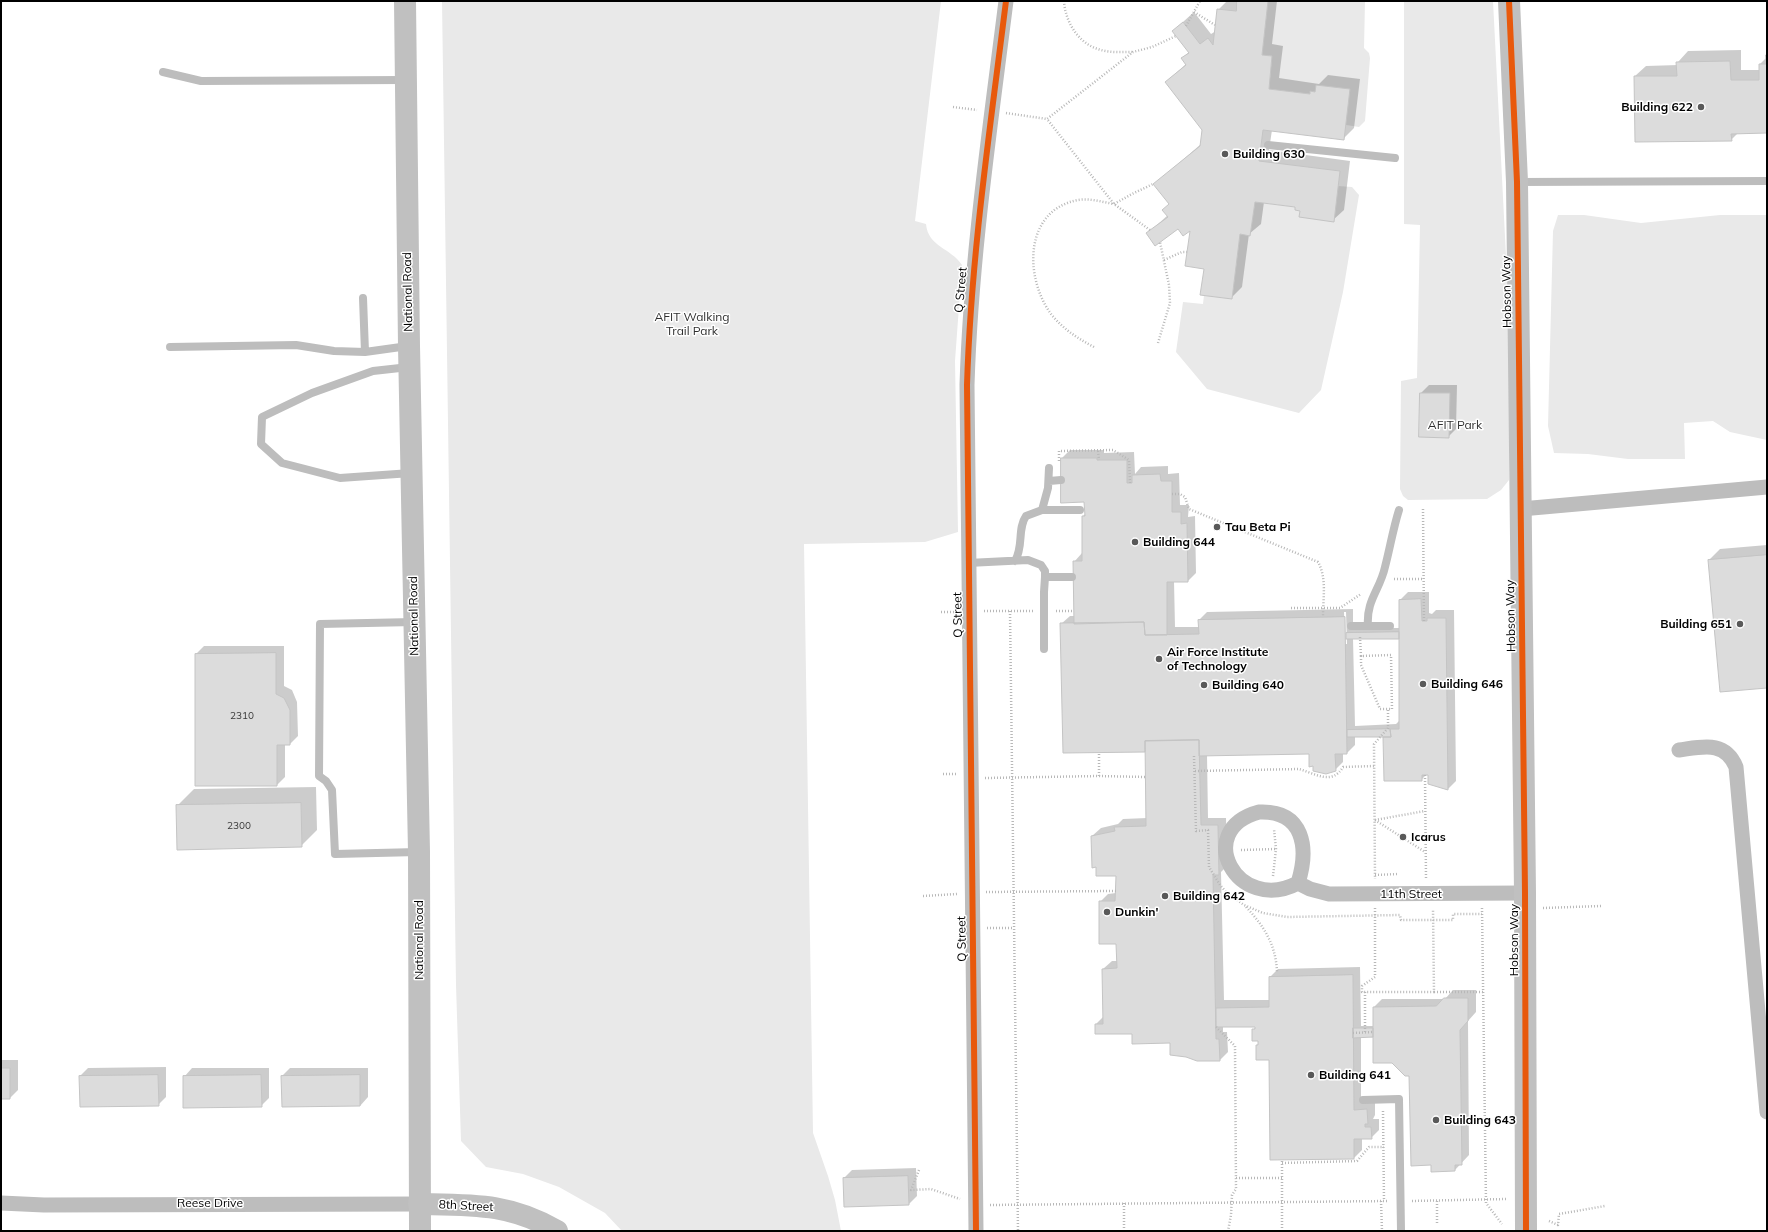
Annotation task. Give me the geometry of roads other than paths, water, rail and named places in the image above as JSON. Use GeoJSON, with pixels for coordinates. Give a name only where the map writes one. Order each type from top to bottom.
{"type":"FeatureCollection","features":[{"type":"Feature","properties":{"kind":"street","name":"National Road"},"geometry":{"type":"LineString","coordinates":[[405,1],[409,356],[419,852],[420,1231]]}},
{"type":"Feature","properties":{"kind":"street","name":"Q Street"},"geometry":{"type":"LineString","coordinates":[[976,1231],[967,385],[971,297],[1006,1]]}},
{"type":"Feature","properties":{"kind":"street","name":"Hobson Way"},"geometry":{"type":"LineString","coordinates":[[1509,1],[1517,182],[1521,509],[1530,901],[1526,1231]]}},
{"type":"Feature","properties":{"kind":"street"},"geometry":{"type":"LineString","coordinates":[[1521,509],[1767,487]]}},
{"type":"Feature","properties":{"kind":"street"},"geometry":{"type":"LineString","coordinates":[[1679,750],[1705,747],[1722,749],[1729,754],[1736,767],[1767,1112]]}},
{"type":"Feature","properties":{"kind":"street"},"geometry":{"type":"LineString","coordinates":[[1271,812],[1288,818],[1296,827],[1304,846],[1298,883],[1281,890],[1271,881],[1252,886],[1242,881],[1230,867],[1226,850],[1229,832],[1236,824],[1250,814],[1271,812]]}},
{"type":"Feature","properties":{"kind":"street","name":"11th Street"},"geometry":{"type":"LineString","coordinates":[[1298,883],[1310,889],[1329,894],[1430,894],[1530,901]]}},
{"type":"Feature","properties":{"kind":"street","name":"Reese Drive"},"geometry":{"type":"LineString","coordinates":[[1,1203],[44,1205],[222,1203],[419,1204]]}},
{"type":"Feature","properties":{"kind":"street","name":"8th Street"},"geometry":{"type":"LineString","coordinates":[[419,1204],[477,1205],[502,1208],[520,1214],[557,1231]]}},
{"type":"Feature","properties":{"kind":"lane"},"geometry":{"type":"LineString","coordinates":[[163,72],[201,81],[406,80]]}},
{"type":"Feature","properties":{"kind":"lane"},"geometry":{"type":"LineString","coordinates":[[1268,145],[1395,158]]}},
{"type":"Feature","properties":{"kind":"lane"},"geometry":{"type":"LineString","coordinates":[[1517,182],[1767,181]]}},
{"type":"Feature","properties":{"kind":"lane"},"geometry":{"type":"LineString","coordinates":[[363,298],[365,352]]}},
{"type":"Feature","properties":{"kind":"lane"},"geometry":{"type":"LineString","coordinates":[[170,347],[296,344],[334,351],[409,356]]}},
{"type":"Feature","properties":{"kind":"lane"},"geometry":{"type":"LineString","coordinates":[[409,356],[312,393],[262,417],[261,444],[282,463],[340,478],[412,474]]}},
{"type":"Feature","properties":{"kind":"lane"},"geometry":{"type":"LineString","coordinates":[[1042,510],[1047,496],[1049,468]]}},
{"type":"Feature","properties":{"kind":"lane"},"geometry":{"type":"LineString","coordinates":[[1049,481],[1061,480]]}},
{"type":"Feature","properties":{"kind":"lane"},"geometry":{"type":"LineString","coordinates":[[1015,561],[1020,553],[1023,521],[1030,514],[1042,510],[1080,510]]}},
{"type":"Feature","properties":{"kind":"lane"},"geometry":{"type":"LineString","coordinates":[[1390,626],[1359,626],[1367,615],[1374,592],[1381,579],[1399,510]]}},
{"type":"Feature","properties":{"kind":"lane"},"geometry":{"type":"LineString","coordinates":[[968,563],[1028,560],[1041,565],[1045,571],[1044,649]]}},
{"type":"Feature","properties":{"kind":"lane"},"geometry":{"type":"LineString","coordinates":[[1045,577],[1072,577]]}},
{"type":"Feature","properties":{"kind":"lane"},"geometry":{"type":"LineString","coordinates":[[414,622],[320,624],[319,776],[326,781],[332,790],[335,854],[419,852]]}},
{"type":"Feature","properties":{"kind":"lane"},"geometry":{"type":"LineString","coordinates":[[1363,1100],[1399,1099],[1401,1231]]}},
{"type":"Feature","properties":{"kind":"place","name":"Building 622"},"geometry":{"type":"Point","coordinates":[1701,107]}},
{"type":"Feature","properties":{"kind":"place","name":"Building 630"},"geometry":{"type":"Point","coordinates":[1225,154]}},
{"type":"Feature","properties":{"kind":"place","name":"Tau Beta Pi"},"geometry":{"type":"Point","coordinates":[1217,527]}},
{"type":"Feature","properties":{"kind":"place","name":"Building 644"},"geometry":{"type":"Point","coordinates":[1135,542]}},
{"type":"Feature","properties":{"kind":"place","name":"Building 651"},"geometry":{"type":"Point","coordinates":[1740,624]}},
{"type":"Feature","properties":{"kind":"place","name":"Air Force Institute of Technology"},"geometry":{"type":"Point","coordinates":[1159,659]}},
{"type":"Feature","properties":{"kind":"place","name":"Building 646"},"geometry":{"type":"Point","coordinates":[1423,684]}},
{"type":"Feature","properties":{"kind":"place","name":"Building 640"},"geometry":{"type":"Point","coordinates":[1204,685]}},
{"type":"Feature","properties":{"kind":"place","name":"Icarus"},"geometry":{"type":"Point","coordinates":[1403,837]}},
{"type":"Feature","properties":{"kind":"place","name":"Building 642"},"geometry":{"type":"Point","coordinates":[1165,896]}},
{"type":"Feature","properties":{"kind":"place","name":"Dunkin'"},"geometry":{"type":"Point","coordinates":[1107,912]}},
{"type":"Feature","properties":{"kind":"place","name":"Building 641"},"geometry":{"type":"Point","coordinates":[1311,1075]}},
{"type":"Feature","properties":{"kind":"place","name":"Building 643"},"geometry":{"type":"Point","coordinates":[1436,1120]}},
{"type":"Feature","properties":{"kind":"park label","name":"AFIT Walking Trail Park"},"geometry":{"type":"Point","coordinates":[692,324]}},
{"type":"Feature","properties":{"kind":"park label","name":"AFIT Park"},"geometry":{"type":"Point","coordinates":[1455,425]}}]}
